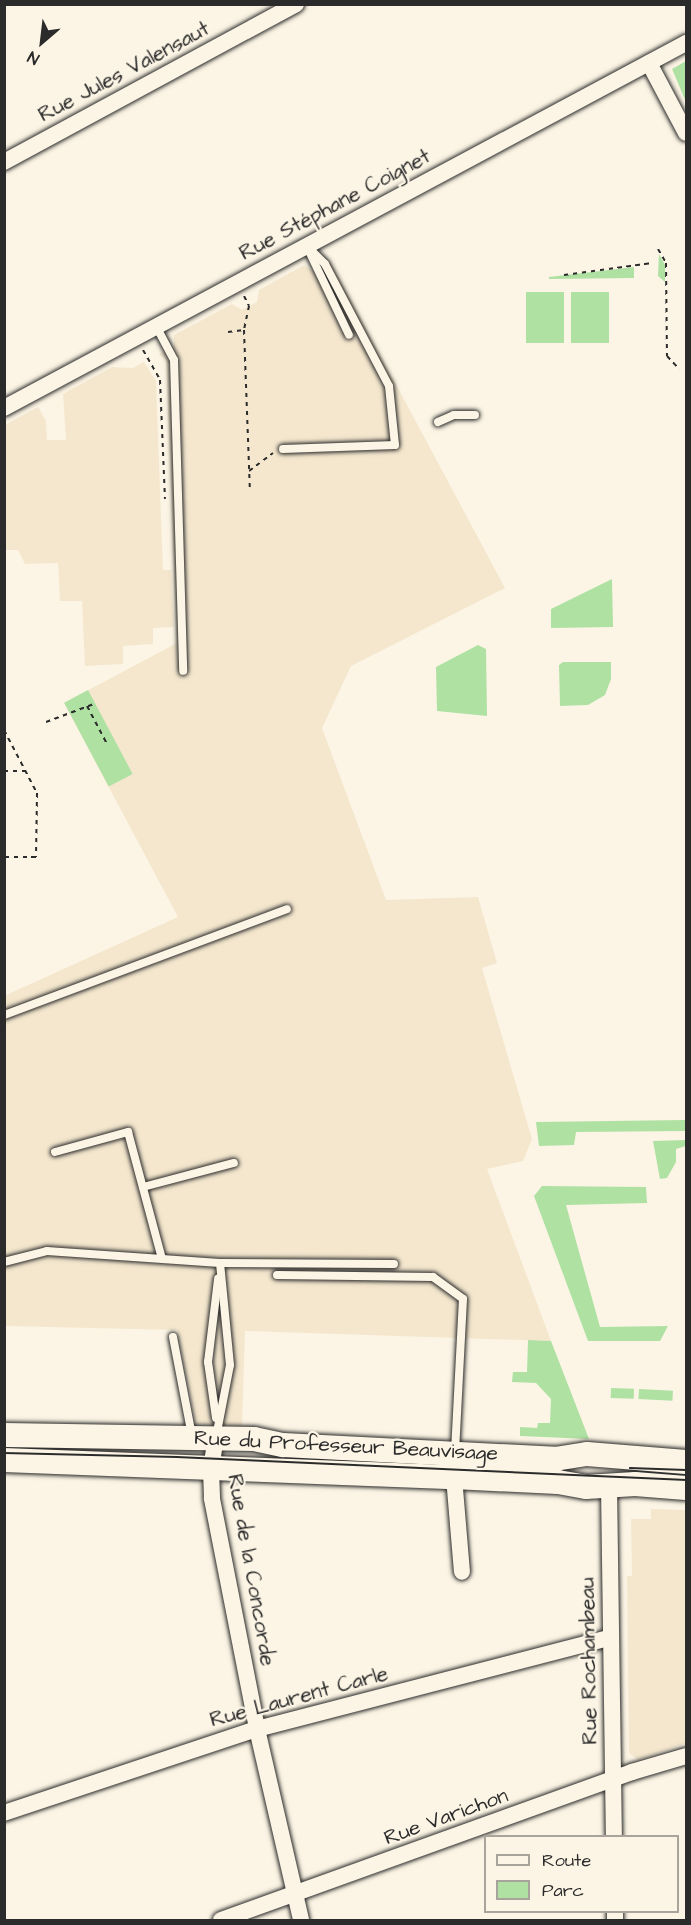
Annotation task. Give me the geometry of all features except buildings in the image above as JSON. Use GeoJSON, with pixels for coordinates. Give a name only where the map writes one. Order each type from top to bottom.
{"type":"FeatureCollection","features":[{"type":"Feature","properties":{"kind":"street","name":"Rue Jules Valensaut"},"geometry":{"type":"LineString","coordinates":[[4,162],[296,4]]}},
{"type":"Feature","properties":{"kind":"street","name":"Rue Stéphane Coignet"},"geometry":{"type":"LineString","coordinates":[[4,408],[687,43]]}},
{"type":"Feature","properties":{"kind":"street"},"geometry":{"type":"LineString","coordinates":[[648,63],[687,133]]}},
{"type":"Feature","properties":{"kind":"street","name":"Rue du Professeur Beauvisage"},"geometry":{"type":"LineString","coordinates":[[4,1435],[142,1439],[192,1437],[216,1431],[284,1445],[609,1486],[687,1488]]}},
{"type":"Feature","properties":{"kind":"street","name":"Rue de la Concorde"},"geometry":{"type":"LineString","coordinates":[[216,1431],[211,1469],[212,1499],[256,1729],[301,1920]]}},
{"type":"Feature","properties":{"kind":"street","name":"Rue du Professeur Beauvisage"},"geometry":{"type":"LineString","coordinates":[[4,1460],[211,1469],[454,1465],[555,1459],[587,1454],[687,1462]]}},
{"type":"Feature","properties":{"kind":"street"},"geometry":{"type":"LineString","coordinates":[[454,1465],[462,1572]]}},
{"type":"Feature","properties":{"kind":"street","name":"Rue Rochambeau"},"geometry":{"type":"LineString","coordinates":[[609,1486],[614,1835]]}},
{"type":"Feature","properties":{"kind":"street","name":"Rue Laurent Carle"},"geometry":{"type":"LineString","coordinates":[[4,1813],[256,1729],[610,1638]]}},
{"type":"Feature","properties":{"kind":"street","name":"Rue Varichon"},"geometry":{"type":"LineString","coordinates":[[221,1920],[687,1756]]}},
{"type":"Feature","properties":{"kind":"lane"},"geometry":{"type":"LineString","coordinates":[[307,246],[350,335]]}},
{"type":"Feature","properties":{"kind":"lane"},"geometry":{"type":"LineString","coordinates":[[283,449],[395,445],[389,386],[325,264],[307,246]]}},
{"type":"Feature","properties":{"kind":"lane"},"geometry":{"type":"LineString","coordinates":[[156,326],[174,360],[183,671]]}},
{"type":"Feature","properties":{"kind":"lane"},"geometry":{"type":"LineString","coordinates":[[438,422],[454,415],[475,415]]}},
{"type":"Feature","properties":{"kind":"lane"},"geometry":{"type":"LineString","coordinates":[[4,1015],[287,909]]}},
{"type":"Feature","properties":{"kind":"lane"},"geometry":{"type":"LineString","coordinates":[[55,1152],[128,1132],[162,1259]]}},
{"type":"Feature","properties":{"kind":"lane"},"geometry":{"type":"LineString","coordinates":[[143,1187],[234,1163]]}},
{"type":"Feature","properties":{"kind":"lane"},"geometry":{"type":"LineString","coordinates":[[4,1262],[47,1251],[220,1263],[394,1264]]}},
{"type":"Feature","properties":{"kind":"lane"},"geometry":{"type":"LineString","coordinates":[[216,1431],[230,1365],[220,1263]]}},
{"type":"Feature","properties":{"kind":"lane"},"geometry":{"type":"LineString","coordinates":[[216,1431],[208,1362],[220,1263]]}},
{"type":"Feature","properties":{"kind":"lane"},"geometry":{"type":"LineString","coordinates":[[277,1275],[433,1277],[464,1299],[454,1465]]}},
{"type":"Feature","properties":{"kind":"lane"},"geometry":{"type":"LineString","coordinates":[[173,1337],[192,1437]]}},
{"type":"Feature","properties":{"kind":"path"},"geometry":{"type":"LineString","coordinates":[[658,249],[666,263],[667,356],[678,369]]}},
{"type":"Feature","properties":{"kind":"path"},"geometry":{"type":"LineString","coordinates":[[564,275],[652,263]]}},
{"type":"Feature","properties":{"kind":"path"},"geometry":{"type":"LineString","coordinates":[[238,282],[249,306],[244,330],[250,492]]}},
{"type":"Feature","properties":{"kind":"path"},"geometry":{"type":"LineString","coordinates":[[228,332],[244,330]]}},
{"type":"Feature","properties":{"kind":"path"},"geometry":{"type":"LineString","coordinates":[[135,338],[160,380],[166,510]]}},
{"type":"Feature","properties":{"kind":"path"},"geometry":{"type":"LineString","coordinates":[[249,471],[261,460],[283,449]]}},
{"type":"Feature","properties":{"kind":"path"},"geometry":{"type":"LineString","coordinates":[[46,722],[94,704]]}},
{"type":"Feature","properties":{"kind":"path"},"geometry":{"type":"LineString","coordinates":[[87,706],[106,742]]}},
{"type":"Feature","properties":{"kind":"path"},"geometry":{"type":"LineString","coordinates":[[4,730],[37,793],[36,857],[4,857]]}},
{"type":"Feature","properties":{"kind":"path"},"geometry":{"type":"LineString","coordinates":[[4,771],[27,771]]}},
{"type":"Feature","properties":{"kind":"shaded area"},"geometry":{"type":"Polygon","coordinates":[[[330,261],[505,588],[351,666],[322,728],[386,900],[478,897],[497,963],[482,968],[532,1139],[523,1161],[487,1169],[551,1341],[245,1331],[242,1426],[196,1424],[177,1330],[5,1326],[4,996],[178,917],[64,703],[177,643],[166,360],[159,354],[174,346],[174,335],[232,304],[242,310],[257,302],[259,290],[304,265],[312,271],[330,261]]]}},
{"type":"Feature","properties":{"kind":"shaded area"},"geometry":{"type":"Polygon","coordinates":[[[144,362],[156,381],[163,570],[171,570],[174,627],[153,628],[153,644],[123,646],[123,664],[85,666],[82,601],[60,601],[58,563],[25,564],[18,550],[6,550],[5,425],[38,407],[46,421],[47,440],[66,440],[63,394],[112,367],[133,368],[144,362]]]}},
{"type":"Feature","properties":{"kind":"shaded area"},"geometry":{"type":"Polygon","coordinates":[[[651,1509],[686,1510],[686,1743],[638,1760],[629,1753],[627,1576],[632,1576],[631,1519],[651,1519],[651,1509]]]}},
{"type":"Feature","properties":{"kind":"green space"},"geometry":{"type":"Polygon","coordinates":[[[686,61],[686,102],[672,69],[686,61]]]}},
{"type":"Feature","properties":{"kind":"green space"},"geometry":{"type":"Polygon","coordinates":[[[659,254],[665,265],[665,282],[658,276],[659,254]]]}},
{"type":"Feature","properties":{"kind":"green space"},"geometry":{"type":"Polygon","coordinates":[[[634,267],[634,278],[549,279],[549,277],[634,267]]]}},
{"type":"Feature","properties":{"kind":"green space"},"geometry":{"type":"Polygon","coordinates":[[[526,292],[564,292],[564,343],[526,343],[526,292]]]}},
{"type":"Feature","properties":{"kind":"green space"},"geometry":{"type":"Polygon","coordinates":[[[571,292],[609,292],[609,343],[571,343],[571,292]]]}},
{"type":"Feature","properties":{"kind":"green space"},"geometry":{"type":"Polygon","coordinates":[[[612,579],[613,627],[551,628],[551,609],[612,579]]]}},
{"type":"Feature","properties":{"kind":"green space"},"geometry":{"type":"Polygon","coordinates":[[[478,645],[486,649],[487,716],[437,711],[436,667],[478,645]]]}},
{"type":"Feature","properties":{"kind":"green space"},"geometry":{"type":"Polygon","coordinates":[[[563,662],[611,662],[611,679],[605,695],[588,705],[560,706],[559,665],[563,662]]]}},
{"type":"Feature","properties":{"kind":"green space"},"geometry":{"type":"Polygon","coordinates":[[[88,690],[133,774],[109,787],[64,703],[88,690]]]}},
{"type":"Feature","properties":{"kind":"green space"},"geometry":{"type":"Polygon","coordinates":[[[686,1120],[686,1131],[576,1132],[574,1145],[539,1146],[536,1122],[686,1120]]]}},
{"type":"Feature","properties":{"kind":"green space"},"geometry":{"type":"Polygon","coordinates":[[[686,1140],[686,1146],[676,1149],[676,1162],[667,1178],[660,1179],[653,1141],[686,1140]]]}},
{"type":"Feature","properties":{"kind":"green space"},"geometry":{"type":"Polygon","coordinates":[[[542,1186],[646,1187],[647,1203],[566,1205],[600,1327],[668,1326],[660,1341],[588,1341],[534,1196],[542,1186]]]}},
{"type":"Feature","properties":{"kind":"green space"},"geometry":{"type":"Polygon","coordinates":[[[528,1340],[551,1341],[589,1439],[520,1436],[520,1427],[537,1428],[538,1423],[550,1423],[551,1399],[536,1383],[512,1382],[513,1372],[527,1372],[528,1340]]]}},
{"type":"Feature","properties":{"kind":"green space"},"geometry":{"type":"Polygon","coordinates":[[[611,1388],[634,1389],[634,1399],[611,1398],[611,1388]]]}},
{"type":"Feature","properties":{"kind":"green space"},"geometry":{"type":"Polygon","coordinates":[[[639,1389],[673,1391],[672,1401],[638,1399],[639,1389]]]}},
{"type":"Feature","properties":{"kind":"tram line"},"geometry":{"type":"LineString","coordinates":[[4,1453],[177,1457],[686,1480]]}},
{"type":"Feature","properties":{"kind":"tram line"},"geometry":{"type":"LineString","coordinates":[[630,1468],[686,1470]]}}]}
